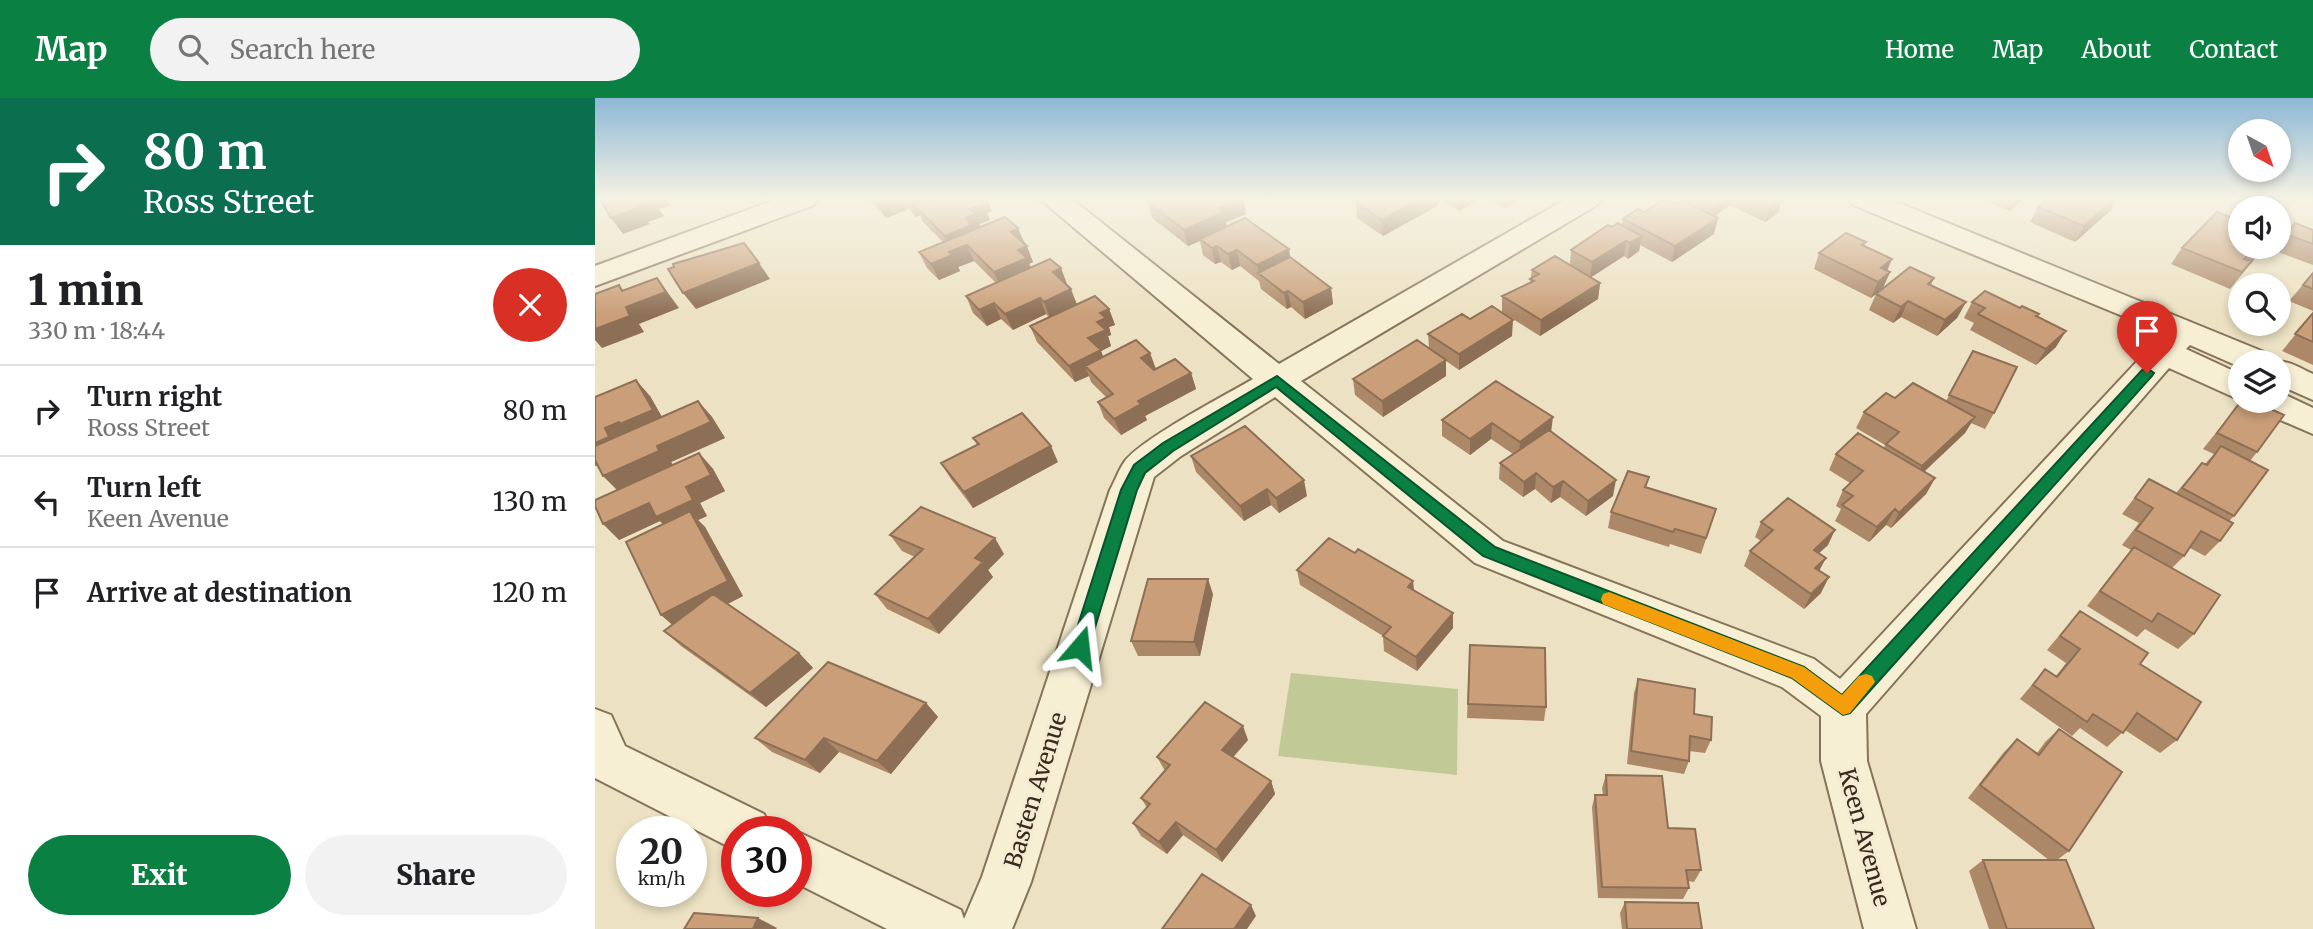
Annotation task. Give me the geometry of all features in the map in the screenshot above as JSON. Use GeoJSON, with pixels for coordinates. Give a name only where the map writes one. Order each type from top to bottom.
{"type":"FeatureCollection","features":[{"type":"Feature","properties":{"kind":"street"},"geometry":{"type":"LineString","coordinates":[[595,277],[700,238]]}},
{"type":"Feature","properties":{"kind":"street"},"geometry":{"type":"LineString","coordinates":[[1102,238],[1489,552],[1798,673],[1843,707],[2175,342]]}},
{"type":"Feature","properties":{"kind":"street","name":"Basten Avenue"},"geometry":{"type":"LineString","coordinates":[[986,929],[1006,882],[1129,490],[1139,469],[1168,447],[1277,380],[1521,238]]}},
{"type":"Feature","properties":{"kind":"street"},"geometry":{"type":"LineString","coordinates":[[1948,238],[2175,342],[2228,380]]}},
{"type":"Feature","properties":{"kind":"street"},"geometry":{"type":"LineString","coordinates":[[2175,342],[2228,355]]}},
{"type":"Feature","properties":{"kind":"street"},"geometry":{"type":"LineString","coordinates":[[2291,378],[2313,388]]}},
{"type":"Feature","properties":{"kind":"street"},"geometry":{"type":"LineString","coordinates":[[2291,412],[2313,422]]}},
{"type":"Feature","properties":{"kind":"street","name":"Keen Avenue"},"geometry":{"type":"LineString","coordinates":[[1843,707],[1844,761],[1890,929]]}},
{"type":"Feature","properties":{"kind":"street"},"geometry":{"type":"LineString","coordinates":[[595,730],[608,761],[721,818]]}},
{"type":"Feature","properties":{"kind":"street"},"geometry":{"type":"LineString","coordinates":[[812,864],[942,929]]}},
{"type":"Feature","properties":{"kind":"green space"},"geometry":{"type":"Polygon","coordinates":[[[1291,673],[1458,689],[1457,775],[1278,756],[1291,673]]]}},
{"type":"Feature","properties":{"kind":"building"},"geometry":{"type":"Polygon","coordinates":[[[954,238],[1018,238],[1027,246],[1018,250],[1027,258],[994,272],[967,245],[949,252],[952,255],[931,264],[919,252],[954,238]]]}},
{"type":"Feature","properties":{"kind":"building"},"geometry":{"type":"Polygon","coordinates":[[[1273,238],[1289,249],[1257,265],[1237,250],[1228,254],[1217,246],[1212,248],[1200,239],[1273,238]]]}},
{"type":"Feature","properties":{"kind":"building"},"geometry":{"type":"Polygon","coordinates":[[[1589,238],[1639,238],[1630,243],[1626,241],[1592,262],[1571,250],[1589,238]]]}},
{"type":"Feature","properties":{"kind":"building"},"geometry":{"type":"Polygon","coordinates":[[[1659,238],[1688,238],[1675,246],[1659,238]]]}},
{"type":"Feature","properties":{"kind":"building"},"geometry":{"type":"Polygon","coordinates":[[[1840,238],[1857,238],[1866,242],[1862,245],[1892,259],[1881,268],[1890,272],[1878,282],[1819,253],[1840,238]]]}},
{"type":"Feature","properties":{"kind":"building"},"geometry":{"type":"Polygon","coordinates":[[[2192,238],[2228,238],[2228,259],[2252,261],[2242,272],[2182,248],[2192,238]]]}},
{"type":"Feature","properties":{"kind":"building"},"geometry":{"type":"Polygon","coordinates":[[[2296,238],[2313,238],[2313,244],[2296,238]]]}},
{"type":"Feature","properties":{"kind":"building"},"geometry":{"type":"Polygon","coordinates":[[[744,243],[759,263],[683,293],[668,269],[674,267],[673,264],[744,243]]]}},
{"type":"Feature","properties":{"kind":"building"},"geometry":{"type":"Polygon","coordinates":[[[1555,256],[1600,283],[1541,320],[1502,296],[1534,281],[1530,279],[1539,274],[1532,270],[1555,256]]]}},
{"type":"Feature","properties":{"kind":"building"},"geometry":{"type":"Polygon","coordinates":[[[1290,257],[1331,288],[1303,302],[1288,291],[1284,293],[1258,273],[1290,257]]]}},
{"type":"Feature","properties":{"kind":"building"},"geometry":{"type":"Polygon","coordinates":[[[1050,259],[1061,268],[1053,272],[1071,289],[1044,302],[1040,298],[1005,314],[994,303],[979,310],[966,296],[1050,259]]]}},
{"type":"Feature","properties":{"kind":"building"},"geometry":{"type":"Polygon","coordinates":[[[1910,267],[1934,278],[1928,284],[1966,302],[1945,320],[1908,301],[1901,307],[1876,294],[1910,267]]]}},
{"type":"Feature","properties":{"kind":"building"},"geometry":{"type":"Polygon","coordinates":[[[2313,273],[2313,289],[2303,285],[2313,273]]]}},
{"type":"Feature","properties":{"kind":"building"},"geometry":{"type":"Polygon","coordinates":[[[657,278],[666,292],[626,307],[630,316],[595,329],[595,294],[619,285],[622,291],[657,278]]]}},
{"type":"Feature","properties":{"kind":"building"},"geometry":{"type":"Polygon","coordinates":[[[1985,291],[2039,314],[2036,316],[2066,331],[2046,349],[1978,314],[1985,308],[1972,302],[1985,291]]]}},
{"type":"Feature","properties":{"kind":"building"},"geometry":{"type":"Polygon","coordinates":[[[1095,296],[1109,309],[1100,313],[1106,318],[1097,322],[1106,330],[1088,338],[1101,350],[1069,366],[1030,326],[1095,296]]]}},
{"type":"Feature","properties":{"kind":"building"},"geometry":{"type":"Polygon","coordinates":[[[1492,306],[1513,320],[1459,354],[1428,334],[1462,314],[1470,319],[1492,306]]]}},
{"type":"Feature","properties":{"kind":"building"},"geometry":{"type":"Polygon","coordinates":[[[2313,313],[2313,342],[2295,334],[2313,313]]]}},
{"type":"Feature","properties":{"kind":"building"},"geometry":{"type":"Polygon","coordinates":[[[1136,340],[1150,353],[1141,358],[1154,370],[1175,359],[1191,373],[1138,401],[1141,404],[1114,419],[1098,402],[1113,394],[1085,366],[1136,340]]]}},
{"type":"Feature","properties":{"kind":"building"},"geometry":{"type":"Polygon","coordinates":[[[1417,340],[1446,360],[1382,401],[1353,379],[1417,340]]]}},
{"type":"Feature","properties":{"kind":"building"},"geometry":{"type":"Polygon","coordinates":[[[1973,351],[2017,367],[1994,413],[1949,395],[1973,351]]]}},
{"type":"Feature","properties":{"kind":"building"},"geometry":{"type":"Polygon","coordinates":[[[636,380],[653,410],[605,428],[609,437],[595,443],[595,397],[636,380]]]}},
{"type":"Feature","properties":{"kind":"building"},"geometry":{"type":"Polygon","coordinates":[[[1496,381],[1553,417],[1520,442],[1492,423],[1470,439],[1442,420],[1496,381]]]}},
{"type":"Feature","properties":{"kind":"building"},"geometry":{"type":"Polygon","coordinates":[[[1913,383],[1975,417],[1922,466],[1886,444],[1899,432],[1864,412],[1886,393],[1895,398],[1913,383]]]}},
{"type":"Feature","properties":{"kind":"building"},"geometry":{"type":"Polygon","coordinates":[[[698,401],[711,422],[657,446],[659,451],[603,476],[595,460],[595,446],[698,401]]]}},
{"type":"Feature","properties":{"kind":"building"},"geometry":{"type":"Polygon","coordinates":[[[1022,413],[1051,446],[964,492],[941,463],[979,444],[973,438],[1022,413]]]}},
{"type":"Feature","properties":{"kind":"building"},"geometry":{"type":"Polygon","coordinates":[[[2232,413],[2284,415],[2257,452],[2217,433],[2232,413]]]}},
{"type":"Feature","properties":{"kind":"building"},"geometry":{"type":"Polygon","coordinates":[[[1245,426],[1304,480],[1276,498],[1267,489],[1240,506],[1191,456],[1245,426]]]}},
{"type":"Feature","properties":{"kind":"building"},"geometry":{"type":"Polygon","coordinates":[[[1549,430],[1616,480],[1588,501],[1563,481],[1553,487],[1536,473],[1524,482],[1500,463],[1549,430]]]}},
{"type":"Feature","properties":{"kind":"building"},"geometry":{"type":"Polygon","coordinates":[[[1858,433],[1935,478],[1899,513],[1895,509],[1877,527],[1842,505],[1853,496],[1843,490],[1863,471],[1836,454],[1858,433]]]}},
{"type":"Feature","properties":{"kind":"building"},"geometry":{"type":"Polygon","coordinates":[[[2221,446],[2268,470],[2234,516],[2182,488],[2202,463],[2207,465],[2221,446]]]}},
{"type":"Feature","properties":{"kind":"building"},"geometry":{"type":"Polygon","coordinates":[[[699,453],[711,475],[686,487],[693,500],[656,517],[649,503],[603,524],[595,500],[699,453]]]}},
{"type":"Feature","properties":{"kind":"building"},"geometry":{"type":"Polygon","coordinates":[[[1628,471],[1649,477],[1645,487],[1716,509],[1706,538],[1675,529],[1673,532],[1611,512],[1628,471]]]}},
{"type":"Feature","properties":{"kind":"building"},"geometry":{"type":"Polygon","coordinates":[[[2149,479],[2233,523],[2220,541],[2201,531],[2184,556],[2136,530],[2153,508],[2135,498],[2149,479]]]}},
{"type":"Feature","properties":{"kind":"building"},"geometry":{"type":"Polygon","coordinates":[[[1788,498],[1835,530],[1814,550],[1826,558],[1815,568],[1829,577],[1811,594],[1750,551],[1773,530],[1761,522],[1788,498]]]}},
{"type":"Feature","properties":{"kind":"building"},"geometry":{"type":"Polygon","coordinates":[[[921,507],[995,538],[975,558],[983,562],[928,619],[875,594],[923,549],[890,535],[921,507]]]}},
{"type":"Feature","properties":{"kind":"building"},"geometry":{"type":"Polygon","coordinates":[[[690,511],[728,581],[661,615],[626,542],[690,511]]]}},
{"type":"Feature","properties":{"kind":"building"},"geometry":{"type":"Polygon","coordinates":[[[1329,538],[1355,553],[1358,549],[1413,581],[1408,587],[1453,613],[1416,657],[1383,636],[1391,627],[1297,570],[1329,538]]]}},
{"type":"Feature","properties":{"kind":"building"},"geometry":{"type":"Polygon","coordinates":[[[2134,547],[2220,595],[2194,634],[2158,613],[2152,622],[2100,591],[2134,547]]]}},
{"type":"Feature","properties":{"kind":"building"},"geometry":{"type":"Polygon","coordinates":[[[1148,579],[1208,579],[1194,642],[1131,641],[1148,579]]]}},
{"type":"Feature","properties":{"kind":"building"},"geometry":{"type":"Polygon","coordinates":[[[713,594],[799,653],[750,693],[664,631],[713,594]]]}},
{"type":"Feature","properties":{"kind":"building"},"geometry":{"type":"Polygon","coordinates":[[[2080,611],[2148,653],[2140,664],[2201,702],[2177,740],[2137,713],[2123,733],[2093,714],[2087,722],[2033,685],[2045,669],[2057,677],[2080,649],[2060,636],[2080,611]]]}},
{"type":"Feature","properties":{"kind":"building"},"geometry":{"type":"Polygon","coordinates":[[[1470,645],[1545,648],[1546,707],[1468,704],[1470,645]]]}},
{"type":"Feature","properties":{"kind":"building"},"geometry":{"type":"Polygon","coordinates":[[[828,662],[926,703],[877,761],[824,738],[805,760],[755,738],[828,662]]]}},
{"type":"Feature","properties":{"kind":"building"},"geometry":{"type":"Polygon","coordinates":[[[1638,679],[1695,689],[1694,714],[1712,717],[1711,740],[1690,736],[1689,761],[1631,751],[1638,679]]]}},
{"type":"Feature","properties":{"kind":"building"},"geometry":{"type":"Polygon","coordinates":[[[1205,702],[1243,726],[1222,750],[1271,781],[1216,850],[1176,822],[1159,842],[1133,823],[1150,804],[1141,798],[1170,765],[1157,757],[1205,702]]]}},
{"type":"Feature","properties":{"kind":"building"},"geometry":{"type":"Polygon","coordinates":[[[2059,729],[2122,772],[2069,851],[1980,785],[2017,739],[2039,755],[2059,729]]]}},
{"type":"Feature","properties":{"kind":"building"},"geometry":{"type":"Polygon","coordinates":[[[1606,775],[1662,776],[1668,828],[1695,829],[1701,870],[1686,870],[1689,888],[1602,887],[1595,795],[1607,795],[1606,775]]]}},
{"type":"Feature","properties":{"kind":"building"},"geometry":{"type":"Polygon","coordinates":[[[1983,860],[2066,860],[2094,929],[2007,929],[1983,860]]]}},
{"type":"Feature","properties":{"kind":"building"},"geometry":{"type":"Polygon","coordinates":[[[1202,874],[1251,905],[1234,929],[1162,929],[1202,874]]]}},
{"type":"Feature","properties":{"kind":"building"},"geometry":{"type":"Polygon","coordinates":[[[1625,902],[1698,903],[1702,929],[1627,929],[1625,902]]]}},
{"type":"Feature","properties":{"kind":"building"},"geometry":{"type":"Polygon","coordinates":[[[694,913],[758,918],[753,929],[684,929],[694,913]]]}},
{"type":"Feature","properties":{"kind":"slow traffic"},"geometry":{"type":"LineString","coordinates":[[1609,599],[1798,673],[1843,707],[1866,682]]}},
{"type":"Feature","properties":{"kind":"route"},"geometry":{"type":"LineString","coordinates":[[1080,647],[1129,490],[1139,469],[1168,447],[1277,380],[1489,552],[1798,673],[1843,707],[2147,373]]}}]}
